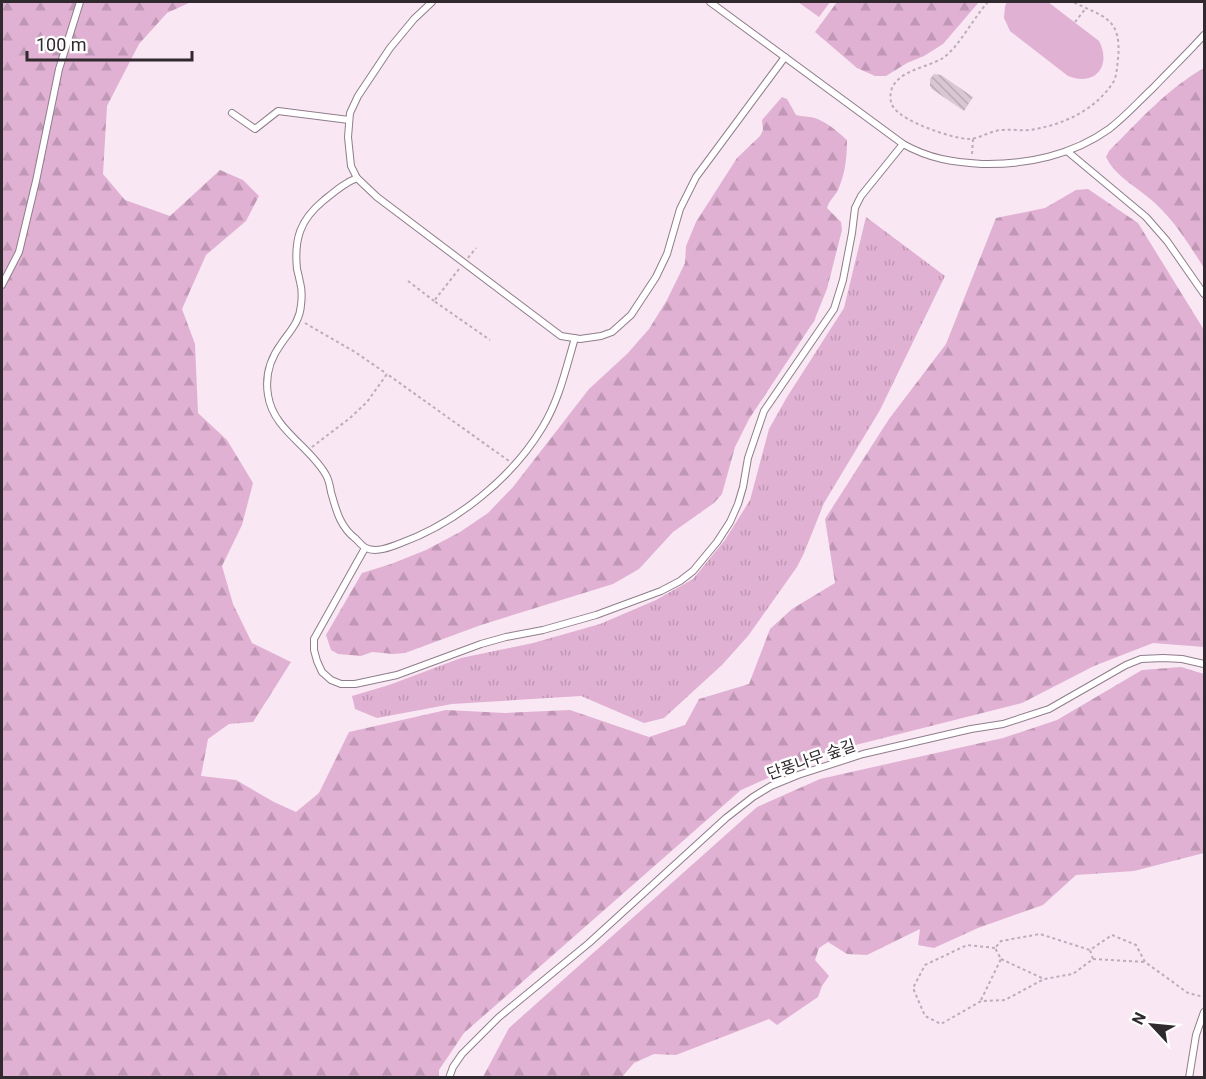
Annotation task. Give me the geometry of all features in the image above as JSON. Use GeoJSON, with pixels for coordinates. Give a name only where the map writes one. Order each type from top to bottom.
{"type":"FeatureCollection","features":[{"type":"Feature","properties":{"kind":"lane"},"geometry":{"type":"LineString","coordinates":[[2,285],[19,252],[59,69],[80,2]]}},
{"type":"Feature","properties":{"kind":"lane"},"geometry":{"type":"LineString","coordinates":[[432,2],[414,19],[390,48],[358,96],[349,120],[351,166],[357,178],[377,197],[561,336],[575,338],[601,336],[612,332],[631,315],[656,277],[667,254],[680,208],[696,177],[785,57]]}},
{"type":"Feature","properties":{"kind":"lane"},"geometry":{"type":"LineString","coordinates":[[710,2],[903,144],[928,157],[971,163],[993,164],[1036,160],[1067,151],[1092,140],[1111,127],[1143,98],[1204,35]]}},
{"type":"Feature","properties":{"kind":"lane"},"geometry":{"type":"LineString","coordinates":[[232,113],[255,129],[278,111],[349,120]]}},
{"type":"Feature","properties":{"kind":"lane"},"geometry":{"type":"LineString","coordinates":[[364,548],[314,639],[314,650],[322,672],[331,680],[341,684],[355,684],[397,675],[481,644],[596,615],[661,591],[680,581],[693,571],[730,522],[744,487],[748,458],[764,411],[834,309],[843,280],[855,208],[861,196],[903,144]]}},
{"type":"Feature","properties":{"kind":"lane"},"geometry":{"type":"LineString","coordinates":[[1067,151],[1146,217],[1184,263],[1204,294]]}},
{"type":"Feature","properties":{"kind":"lane"},"geometry":{"type":"LineString","coordinates":[[357,178],[348,181],[317,206],[303,225],[297,240],[297,271],[301,308],[298,320],[274,354],[267,380],[268,397],[281,425],[315,458],[327,477],[338,517],[350,535],[364,548],[385,549],[430,531],[466,508],[494,486],[544,426],[553,406],[575,338]]}},
{"type":"Feature","properties":{"kind":"lane","name":"단풍나무 숲길"},"geometry":{"type":"LineString","coordinates":[[450,1077],[453,1067],[462,1054],[499,1017],[588,943],[726,818],[753,796],[771,786],[863,754],[1003,724],[1049,710],[1126,665],[1141,659],[1182,659],[1204,664]]}},
{"type":"Feature","properties":{"kind":"lane"},"geometry":{"type":"LineString","coordinates":[[1189,1077],[1196,1035],[1204,1012]]}},
{"type":"Feature","properties":{"kind":"path"},"geometry":{"type":"LineString","coordinates":[[988,2],[952,50],[932,64],[908,73],[896,81],[890,99],[892,106],[903,117],[951,136],[970,139],[994,130],[1028,130],[1064,121],[1094,104],[1115,79],[1119,40],[1116,28],[1102,16],[1073,2]]}},
{"type":"Feature","properties":{"kind":"path"},"geometry":{"type":"LineString","coordinates":[[1075,22],[1086,8]]}},
{"type":"Feature","properties":{"kind":"path"},"geometry":{"type":"LineString","coordinates":[[971,163],[973,138]]}},
{"type":"Feature","properties":{"kind":"path"},"geometry":{"type":"LineString","coordinates":[[434,301],[452,279]]}},
{"type":"Feature","properties":{"kind":"path"},"geometry":{"type":"LineString","coordinates":[[408,281],[490,340]]}},
{"type":"Feature","properties":{"kind":"path"},"geometry":{"type":"LineString","coordinates":[[298,320],[355,352],[513,464]]}},
{"type":"Feature","properties":{"kind":"path"},"geometry":{"type":"LineString","coordinates":[[308,451],[367,402],[387,374]]}},
{"type":"Feature","properties":{"kind":"path"},"geometry":{"type":"LineString","coordinates":[[995,948],[1001,941],[1040,934],[1090,950]]}},
{"type":"Feature","properties":{"kind":"path"},"geometry":{"type":"LineString","coordinates":[[1090,950],[1112,936],[1136,945],[1145,962],[1188,993],[1204,997]]}},
{"type":"Feature","properties":{"kind":"path"},"geometry":{"type":"LineString","coordinates":[[995,948],[967,945],[925,965],[913,988],[925,1016],[941,1024],[981,1001],[1005,1000],[1044,979],[1073,974],[1093,959],[1145,962]]}},
{"type":"Feature","properties":{"kind":"path"},"geometry":{"type":"LineString","coordinates":[[995,948],[1001,959],[1044,979]]}},
{"type":"Feature","properties":{"kind":"path"},"geometry":{"type":"LineString","coordinates":[[1090,950],[1093,959]]}},
{"type":"Feature","properties":{"kind":"path"},"geometry":{"type":"LineString","coordinates":[[981,1001],[1001,959]]}},
{"type":"Feature","properties":{"kind":"green space"},"geometry":{"type":"Polygon","coordinates":[[[2,2],[191,2],[167,13],[139,44],[107,106],[103,174],[125,200],[170,216],[220,170],[243,180],[259,196],[246,221],[206,255],[182,309],[195,344],[198,413],[227,440],[253,483],[242,525],[222,566],[233,604],[252,643],[291,662],[253,722],[229,724],[208,739],[201,776],[236,780],[296,812],[319,793],[349,732],[446,710],[505,713],[570,710],[649,737],[685,725],[699,699],[749,684],[770,629],[792,609],[835,583],[825,519],[889,419],[946,344],[996,218],[1045,208],[1076,190],[1088,189],[1138,223],[1204,330],[1204,647],[1153,643],[1094,666],[1022,703],[824,753],[741,790],[464,1033],[439,1070],[439,1077],[2,1078],[2,2]]]}},
{"type":"Feature","properties":{"kind":"green space"},"geometry":{"type":"Polygon","coordinates":[[[798,2],[830,2],[819,17],[798,2]]]}},
{"type":"Feature","properties":{"kind":"green space"},"geometry":{"type":"Polygon","coordinates":[[[837,2],[979,2],[943,44],[886,76],[875,76],[857,68],[815,32],[837,2]]]}},
{"type":"Feature","properties":{"kind":"green space"},"geometry":{"type":"Polygon","coordinates":[[[1007,2],[1048,2],[1099,41],[1103,50],[1103,59],[1098,72],[1086,79],[1068,76],[1010,31],[1004,18],[1007,2]]]}},
{"type":"Feature","properties":{"kind":"green space"},"geometry":{"type":"Polygon","coordinates":[[[1204,68],[1204,268],[1164,212],[1122,177],[1106,157],[1109,151],[1154,106],[1204,68]]]}},
{"type":"Feature","properties":{"kind":"green space"},"geometry":{"type":"Polygon","coordinates":[[[782,97],[787,99],[796,115],[820,120],[847,140],[842,179],[827,208],[841,222],[842,230],[827,289],[814,321],[749,419],[735,447],[722,494],[714,503],[673,532],[639,569],[613,584],[481,625],[405,653],[372,652],[361,656],[338,654],[331,650],[326,635],[362,573],[426,550],[460,532],[488,513],[513,487],[589,389],[628,353],[649,329],[667,300],[685,263],[686,246],[696,222],[737,158],[760,136],[763,130],[762,120],[782,97]]]}},
{"type":"Feature","properties":{"kind":"green space"},"geometry":{"type":"Polygon","coordinates":[[[866,217],[945,276],[880,410],[824,503],[797,567],[748,636],[722,665],[664,718],[644,723],[581,696],[452,704],[377,718],[355,709],[352,696],[461,658],[533,643],[600,624],[656,600],[693,579],[725,540],[750,500],[769,429],[844,308],[866,217]]]}},
{"type":"Feature","properties":{"kind":"green space"},"geometry":{"type":"Polygon","coordinates":[[[1181,667],[1204,674],[1204,853],[1134,871],[1076,875],[1043,905],[978,928],[934,948],[918,945],[920,929],[867,955],[847,954],[828,942],[819,948],[815,960],[829,976],[818,997],[777,1025],[769,1019],[676,1055],[654,1054],[634,1063],[622,1077],[483,1077],[509,1028],[757,807],[820,779],[1003,738],[1057,720],[1142,670],[1181,667]]]}},
{"type":"Feature","properties":{"kind":"building"},"geometry":{"type":"Polygon","coordinates":[[[934,74],[941,75],[973,97],[964,111],[932,89],[930,79],[934,74]]]}}]}
